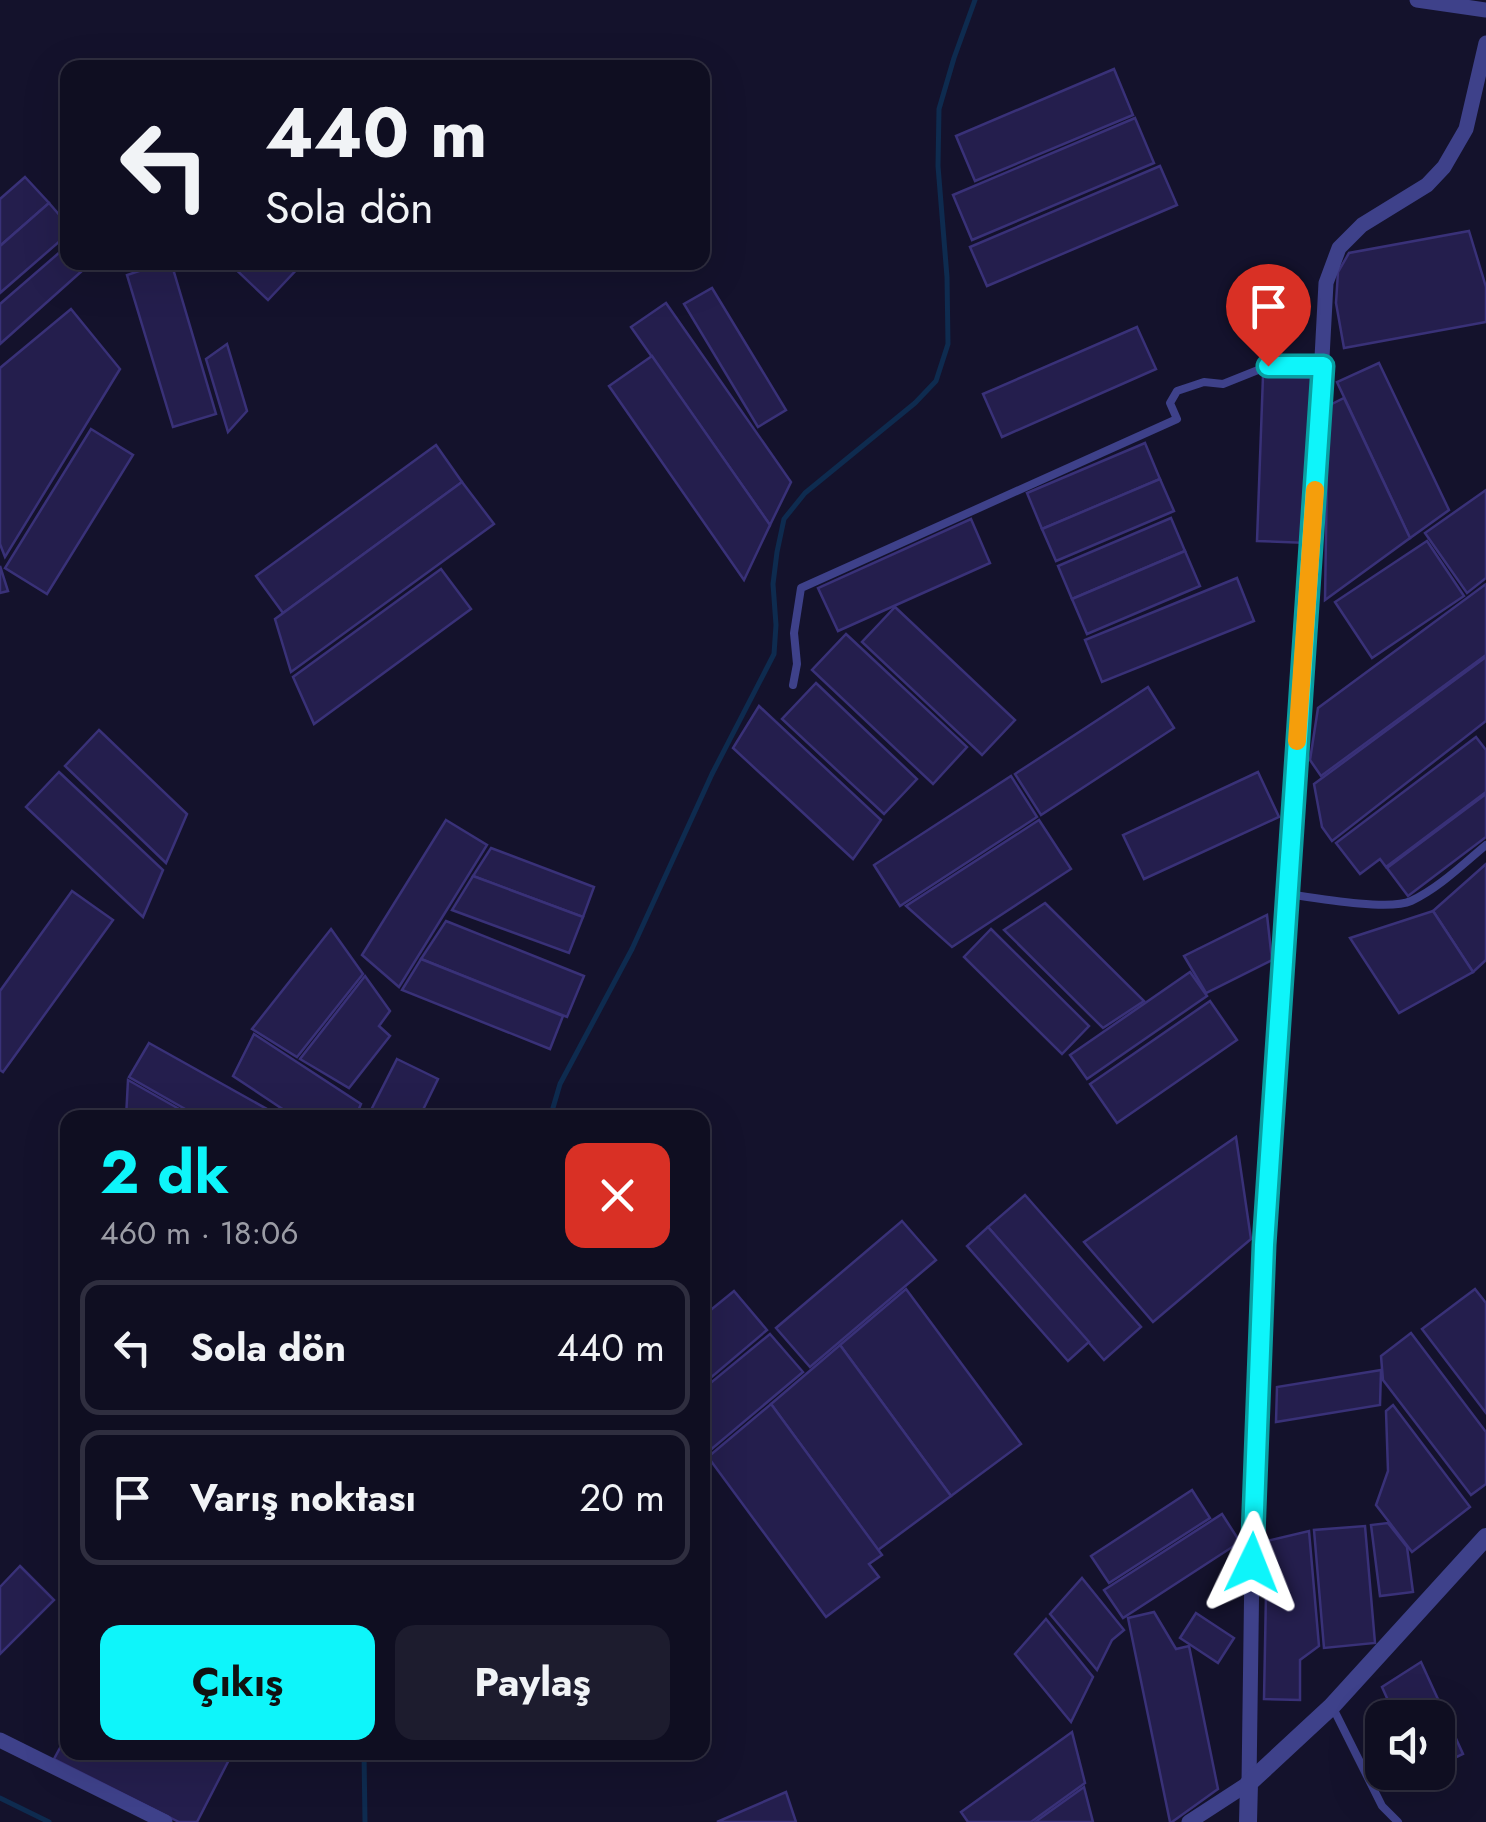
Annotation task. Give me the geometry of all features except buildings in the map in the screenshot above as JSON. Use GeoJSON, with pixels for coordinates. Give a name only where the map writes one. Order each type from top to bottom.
{"type":"FeatureCollection","features":[{"type":"Feature","properties":{"kind":"street"},"geometry":{"type":"LineString","coordinates":[[1417,0],[1486,10]]}},
{"type":"Feature","properties":{"kind":"street"},"geometry":{"type":"LineString","coordinates":[[1248,1822],[1252,1563],[1264,1245],[1326,283],[1340,248],[1362,225],[1427,185],[1444,167],[1466,129],[1486,43]]}},
{"type":"Feature","properties":{"kind":"street"},"geometry":{"type":"LineString","coordinates":[[1189,1822],[1248,1783],[1332,1706],[1486,1537]]}},
{"type":"Feature","properties":{"kind":"street"},"geometry":{"type":"LineString","coordinates":[[0,1740],[165,1822]]}},
{"type":"Feature","properties":{"kind":"lane"},"geometry":{"type":"LineString","coordinates":[[793,685],[797,664],[794,633],[801,588],[1177,419],[1170,403],[1177,391],[1204,382],[1223,384],[1268,366],[1323,366]]}},
{"type":"Feature","properties":{"kind":"lane"},"geometry":{"type":"LineString","coordinates":[[1288,894],[1343,902],[1408,903],[1486,845]]}},
{"type":"Feature","properties":{"kind":"lane"},"geometry":{"type":"LineString","coordinates":[[1332,1706],[1382,1806],[1398,1822]]}},
{"type":"Feature","properties":{"kind":"waterway"},"geometry":{"type":"LineString","coordinates":[[552,1110],[560,1084],[632,949],[712,774],[774,654],[773,584],[784,519],[805,493],[915,403],[936,381],[948,344],[938,166],[939,109],[975,0]]}},
{"type":"Feature","properties":{"kind":"waterway"},"geometry":{"type":"LineString","coordinates":[[364,1760],[365,1822]]}},
{"type":"Feature","properties":{"kind":"waterway"},"geometry":{"type":"LineString","coordinates":[[0,1798],[49,1822]]}},
{"type":"Feature","properties":{"kind":"slow traffic"},"geometry":{"type":"LineString","coordinates":[[1297,741],[1315,490]]}},
{"type":"Feature","properties":{"kind":"route"},"geometry":{"type":"LineString","coordinates":[[1252,1563],[1264,1245],[1323,366],[1268,366]]}}]}
